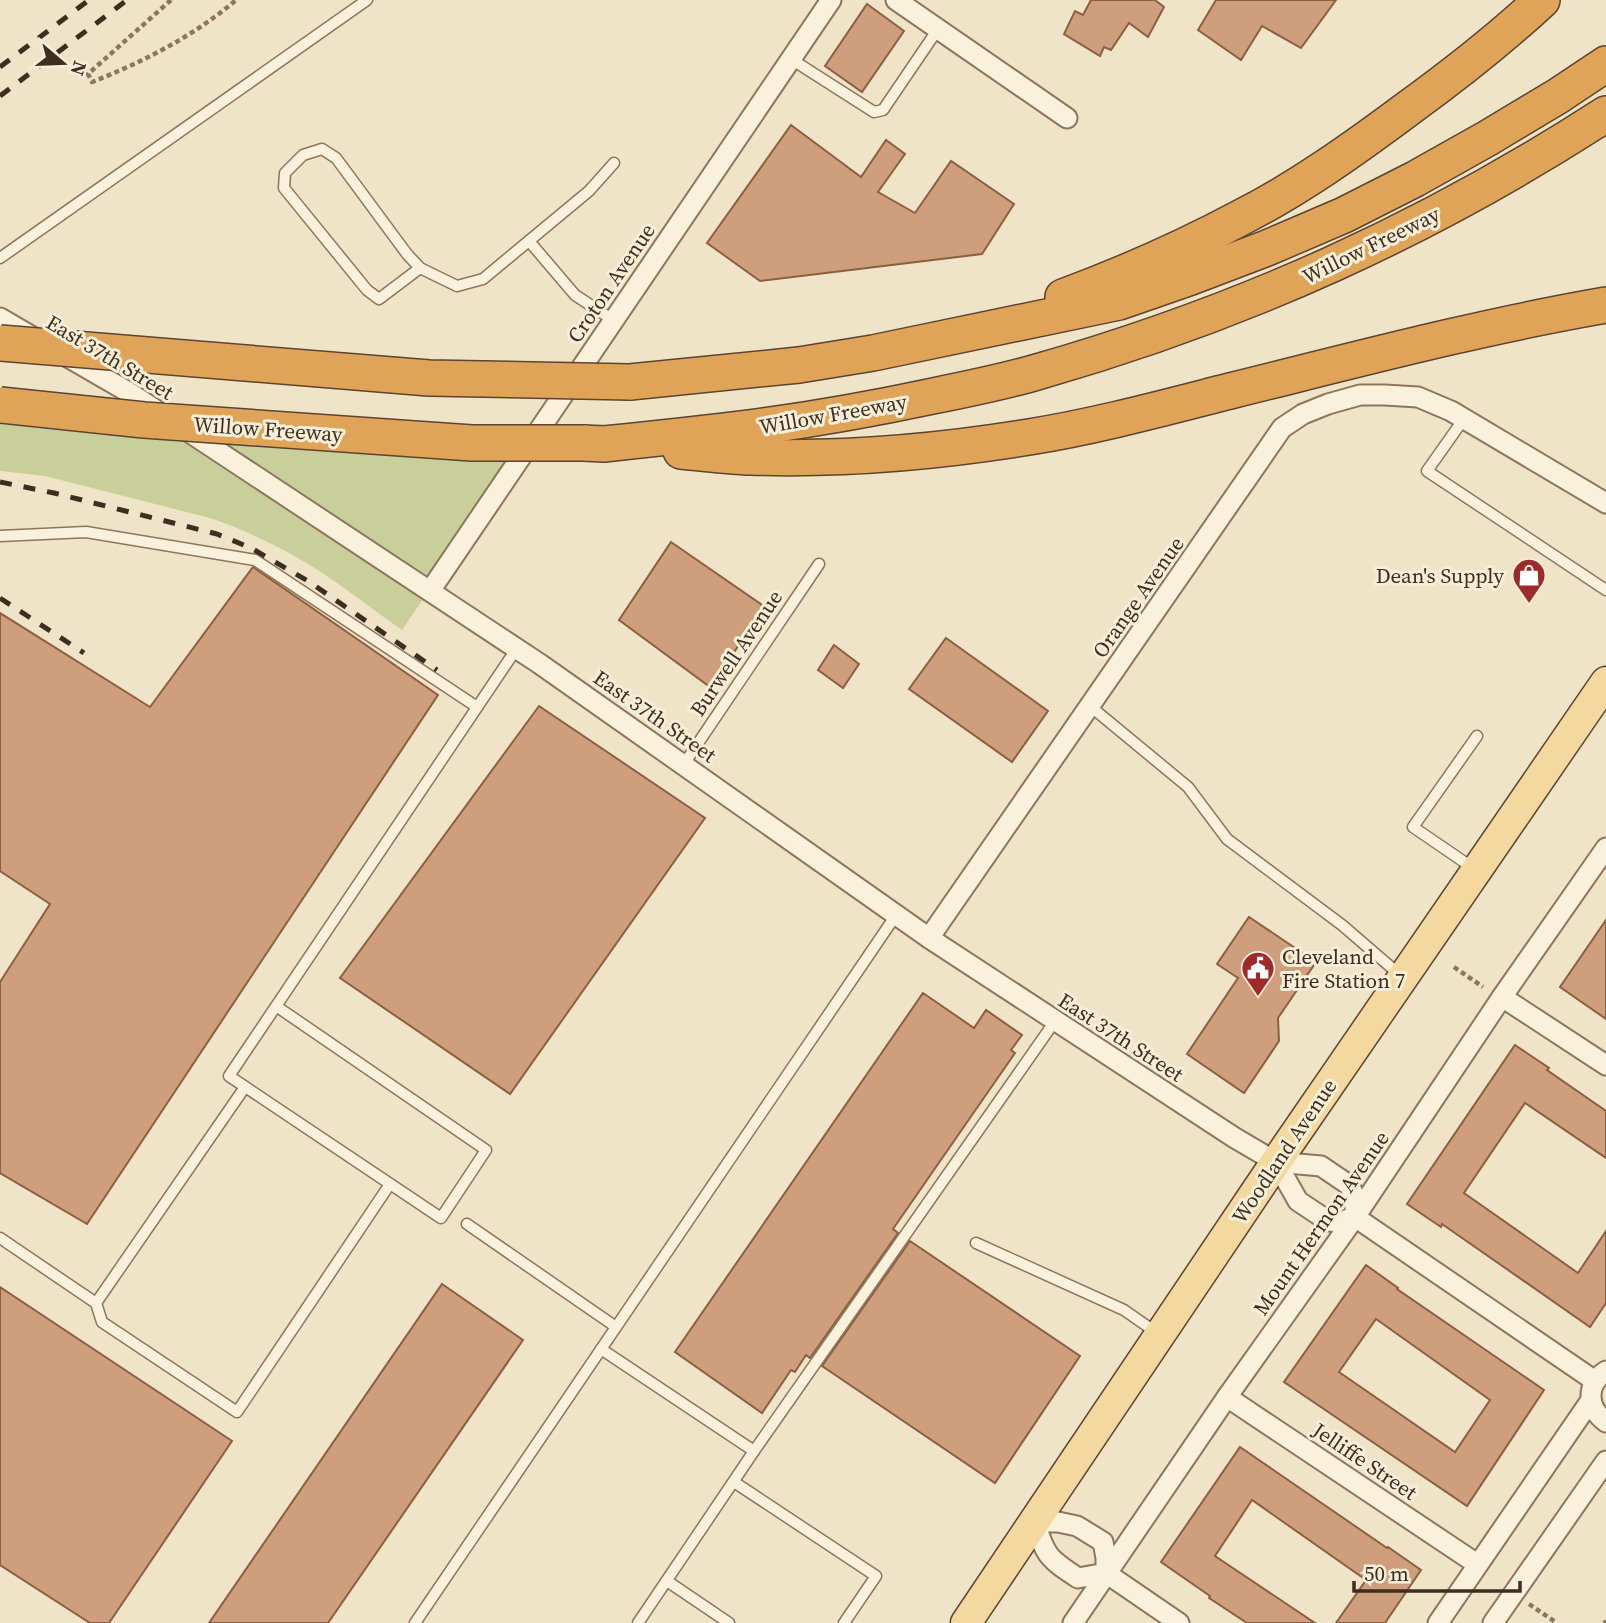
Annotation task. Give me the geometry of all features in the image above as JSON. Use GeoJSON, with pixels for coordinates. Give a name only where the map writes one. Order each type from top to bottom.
{"type":"FeatureCollection","features":[{"type":"Feature","properties":{"kind":"highway"},"geometry":{"type":"LineString","coordinates":[[958,335],[1175,252],[1245,216],[1369,138],[1465,65],[1542,0]]}},
{"type":"Feature","properties":{"kind":"highway","name":"Willow Freeway"},"geometry":{"type":"LineString","coordinates":[[0,344],[429,378],[629,382],[799,365],[873,353],[1119,302],[1267,248],[1344,215],[1415,179],[1558,96],[1606,64]]}},
{"type":"Feature","properties":{"kind":"highway","name":"Willow Freeway"},"geometry":{"type":"LineString","coordinates":[[0,405],[144,420],[472,443],[594,444],[813,419],[957,391],[1036,372],[1191,323],[1331,266],[1417,224],[1523,165],[1606,114]]}},
{"type":"Feature","properties":{"kind":"highway"},"geometry":{"type":"LineString","coordinates":[[1533,318],[1606,295]]}},
{"type":"Feature","properties":{"kind":"highway"},"geometry":{"type":"LineString","coordinates":[[594,444],[749,457],[800,457],[892,453],[1017,439],[1118,419],[1442,338],[1606,305]]}},
{"type":"Feature","properties":{"kind":"main road","name":"Woodland Avenue"},"geometry":{"type":"LineString","coordinates":[[966,1623],[1276,1162],[1606,682]]}},
{"type":"Feature","properties":{"kind":"street","name":"Croton Avenue"},"geometry":{"type":"LineString","coordinates":[[430,591],[831,0]]}},
{"type":"Feature","properties":{"kind":"street"},"geometry":{"type":"LineString","coordinates":[[896,0],[1067,118]]}},
{"type":"Feature","properties":{"kind":"street","name":"East 37th Street"},"geometry":{"type":"LineString","coordinates":[[0,318],[130,393],[517,648],[929,938],[1235,1138],[1276,1162],[1321,1166],[1349,1185],[1354,1197],[1355,1217]]}},
{"type":"Feature","properties":{"kind":"street","name":"Orange Avenue"},"geometry":{"type":"LineString","coordinates":[[929,938],[1282,428],[1303,414],[1360,395],[1418,397],[1457,416],[1606,503]]}},
{"type":"Feature","properties":{"kind":"street","name":"Mount Hermon Avenue"},"geometry":{"type":"LineString","coordinates":[[1073,1623],[1606,849]]}},
{"type":"Feature","properties":{"kind":"street"},"geometry":{"type":"LineString","coordinates":[[1502,997],[1606,1065]]}},
{"type":"Feature","properties":{"kind":"street"},"geometry":{"type":"LineString","coordinates":[[1276,1162],[1298,1201],[1328,1221],[1340,1222],[1355,1217],[1601,1376],[1590,1393],[1593,1409],[1606,1422]]}},
{"type":"Feature","properties":{"kind":"street","name":"Jelliffe Street"},"geometry":{"type":"LineString","coordinates":[[1227,1397],[1477,1564]]}},
{"type":"Feature","properties":{"kind":"street"},"geometry":{"type":"LineString","coordinates":[[1438,1623],[1591,1400]]}},
{"type":"Feature","properties":{"kind":"street"},"geometry":{"type":"LineString","coordinates":[[1493,1623],[1606,1461]]}},
{"type":"Feature","properties":{"kind":"street"},"geometry":{"type":"LineString","coordinates":[[1106,1573],[1103,1542],[1077,1526],[1058,1522],[1035,1522],[1041,1542],[1052,1561],[1079,1578],[1106,1573],[1179,1623]]}},
{"type":"Feature","properties":{"kind":"lane"},"geometry":{"type":"LineString","coordinates":[[0,258],[367,0]]}},
{"type":"Feature","properties":{"kind":"lane"},"geometry":{"type":"LineString","coordinates":[[791,59],[874,112],[883,110],[938,29]]}},
{"type":"Feature","properties":{"kind":"lane"},"geometry":{"type":"LineString","coordinates":[[420,268],[379,299],[367,290],[284,188],[285,173],[303,155],[323,149],[336,158],[420,268],[457,286],[483,279],[589,191],[614,163]]}},
{"type":"Feature","properties":{"kind":"lane"},"geometry":{"type":"LineString","coordinates":[[529,241],[575,295],[613,320]]}},
{"type":"Feature","properties":{"kind":"lane"},"geometry":{"type":"LineString","coordinates":[[1457,416],[1427,471],[1606,590]]}},
{"type":"Feature","properties":{"kind":"lane"},"geometry":{"type":"LineString","coordinates":[[0,536],[86,532],[255,560],[477,707]]}},
{"type":"Feature","properties":{"kind":"lane","name":"Burwell Avenue"},"geometry":{"type":"LineString","coordinates":[[684,764],[819,564]]}},
{"type":"Feature","properties":{"kind":"lane"},"geometry":{"type":"LineString","coordinates":[[276,1006],[486,1150],[440,1218],[229,1076],[276,1006],[477,707],[517,648]]}},
{"type":"Feature","properties":{"kind":"lane"},"geometry":{"type":"LineString","coordinates":[[1090,706],[1188,787],[1227,839],[1342,925],[1403,977]]}},
{"type":"Feature","properties":{"kind":"lane"},"geometry":{"type":"LineString","coordinates":[[1476,871],[1413,827],[1477,736]]}},
{"type":"Feature","properties":{"kind":"lane"},"geometry":{"type":"LineString","coordinates":[[415,1623],[896,915]]}},
{"type":"Feature","properties":{"kind":"lane"},"geometry":{"type":"LineString","coordinates":[[638,1623],[754,1451],[1055,1021]]}},
{"type":"Feature","properties":{"kind":"lane"},"geometry":{"type":"LineString","coordinates":[[96,1303],[245,1087]]}},
{"type":"Feature","properties":{"kind":"lane"},"geometry":{"type":"LineString","coordinates":[[0,1238],[96,1303],[102,1322],[237,1412],[390,1184]]}},
{"type":"Feature","properties":{"kind":"lane"},"geometry":{"type":"LineString","coordinates":[[467,1224],[616,1327]]}},
{"type":"Feature","properties":{"kind":"lane"},"geometry":{"type":"LineString","coordinates":[[976,1243],[1124,1310],[1160,1335]]}},
{"type":"Feature","properties":{"kind":"lane"},"geometry":{"type":"LineString","coordinates":[[601,1349],[754,1451]]}},
{"type":"Feature","properties":{"kind":"lane"},"geometry":{"type":"LineString","coordinates":[[734,1482],[876,1576],[844,1623]]}},
{"type":"Feature","properties":{"kind":"lane"},"geometry":{"type":"LineString","coordinates":[[667,1581],[729,1623]]}},
{"type":"Feature","properties":{"kind":"path"},"geometry":{"type":"LineString","coordinates":[[171,0],[88,74],[92,82],[155,54],[236,0]]}},
{"type":"Feature","properties":{"kind":"path"},"geometry":{"type":"LineString","coordinates":[[1454,967],[1483,987]]}},
{"type":"Feature","properties":{"kind":"path"},"geometry":{"type":"LineString","coordinates":[[1526,1601],[1557,1623]]}},
{"type":"Feature","properties":{"kind":"green space"},"geometry":{"type":"Polygon","coordinates":[[[0,405],[527,447],[402,630],[313,567],[236,528],[210,518],[45,476],[0,471],[0,405]]]}},
{"type":"Feature","properties":{"kind":"building"},"geometry":{"type":"Polygon","coordinates":[[[1091,0],[1155,0],[1164,7],[1148,37],[1129,23],[1111,50],[1104,47],[1100,56],[1064,34],[1075,11],[1083,15],[1091,0]]]}},
{"type":"Feature","properties":{"kind":"building"},"geometry":{"type":"Polygon","coordinates":[[[1216,0],[1336,0],[1301,48],[1262,26],[1241,60],[1198,30],[1216,0]]]}},
{"type":"Feature","properties":{"kind":"building"},"geometry":{"type":"Polygon","coordinates":[[[867,4],[904,31],[862,92],[825,66],[867,4]]]}},
{"type":"Feature","properties":{"kind":"building"},"geometry":{"type":"Polygon","coordinates":[[[791,125],[861,177],[886,140],[905,154],[878,192],[915,213],[951,161],[1014,204],[982,254],[760,281],[707,243],[791,125]]]}},
{"type":"Feature","properties":{"kind":"building"},"geometry":{"type":"Polygon","coordinates":[[[671,542],[765,607],[710,687],[619,620],[671,542]]]}},
{"type":"Feature","properties":{"kind":"building"},"geometry":{"type":"Polygon","coordinates":[[[253,567],[438,695],[87,1224],[0,1173],[0,982],[50,904],[0,871],[0,613],[150,707],[253,567]]]}},
{"type":"Feature","properties":{"kind":"building"},"geometry":{"type":"Polygon","coordinates":[[[946,638],[1048,711],[1012,762],[909,689],[946,638]]]}},
{"type":"Feature","properties":{"kind":"building"},"geometry":{"type":"Polygon","coordinates":[[[834,645],[859,664],[843,688],[818,670],[834,645]]]}},
{"type":"Feature","properties":{"kind":"building"},"geometry":{"type":"Polygon","coordinates":[[[539,706],[705,818],[510,1094],[340,978],[539,706]]]}},
{"type":"Feature","properties":{"kind":"building","name":"Cleveland Fire Station 7"},"geometry":{"type":"Polygon","coordinates":[[[1249,917],[1316,962],[1278,1018],[1279,1041],[1244,1093],[1187,1054],[1238,978],[1217,964],[1249,917]]]}},
{"type":"Feature","properties":{"kind":"building"},"geometry":{"type":"Polygon","coordinates":[[[1606,920],[1606,1019],[1560,987],[1606,920]]]}},
{"type":"Feature","properties":{"kind":"building"},"geometry":{"type":"Polygon","coordinates":[[[923,993],[974,1028],[986,1010],[1022,1035],[1011,1050],[1015,1053],[893,1229],[898,1233],[810,1358],[806,1355],[795,1372],[791,1370],[762,1413],[675,1352],[923,993]]]}},
{"type":"Feature","properties":{"kind":"building"},"geometry":{"type":"Polygon","coordinates":[[[1515,1045],[1606,1111],[1606,1158],[1525,1103],[1464,1193],[1578,1273],[1606,1231],[1606,1303],[1590,1327],[1442,1224],[1441,1227],[1407,1204],[1515,1045]]]}},
{"type":"Feature","properties":{"kind":"building"},"geometry":{"type":"Polygon","coordinates":[[[910,1241],[1080,1356],[995,1483],[822,1366],[910,1241]]]}},
{"type":"Feature","properties":{"kind":"building"},"geometry":{"type":"Polygon","coordinates":[[[1366,1265],[1544,1390],[1467,1506],[1284,1382],[1366,1265]],[[1376,1319],[1339,1372],[1455,1452],[1490,1400],[1376,1319]]]}},
{"type":"Feature","properties":{"kind":"building"},"geometry":{"type":"Polygon","coordinates":[[[442,1284],[523,1340],[328,1623],[209,1623],[442,1284]]]}},
{"type":"Feature","properties":{"kind":"building"},"geometry":{"type":"Polygon","coordinates":[[[0,1287],[232,1441],[109,1623],[90,1623],[0,1565],[0,1287]]]}},
{"type":"Feature","properties":{"kind":"building"},"geometry":{"type":"Polygon","coordinates":[[[1240,1447],[1421,1570],[1385,1623],[1336,1623],[1366,1580],[1252,1500],[1215,1556],[1315,1623],[1247,1623],[1161,1562],[1240,1447]]]}},
{"type":"Feature","properties":{"kind":"railway"},"geometry":{"type":"LineString","coordinates":[[0,67],[89,0]]}},
{"type":"Feature","properties":{"kind":"railway"},"geometry":{"type":"LineString","coordinates":[[0,96],[127,0]]}},
{"type":"Feature","properties":{"kind":"railway"},"geometry":{"type":"LineString","coordinates":[[0,482],[217,534],[251,548],[308,581],[437,670]]}},
{"type":"Feature","properties":{"kind":"railway"},"geometry":{"type":"LineString","coordinates":[[0,598],[84,653]]}},
{"type":"Feature","properties":{"kind":"place","name":"Dean's Supply"},"geometry":{"type":"Point","coordinates":[1529,605]}},
{"type":"Feature","properties":{"kind":"place","name":"Cleveland Fire Station 7"},"geometry":{"type":"Point","coordinates":[1258,998]}}]}
